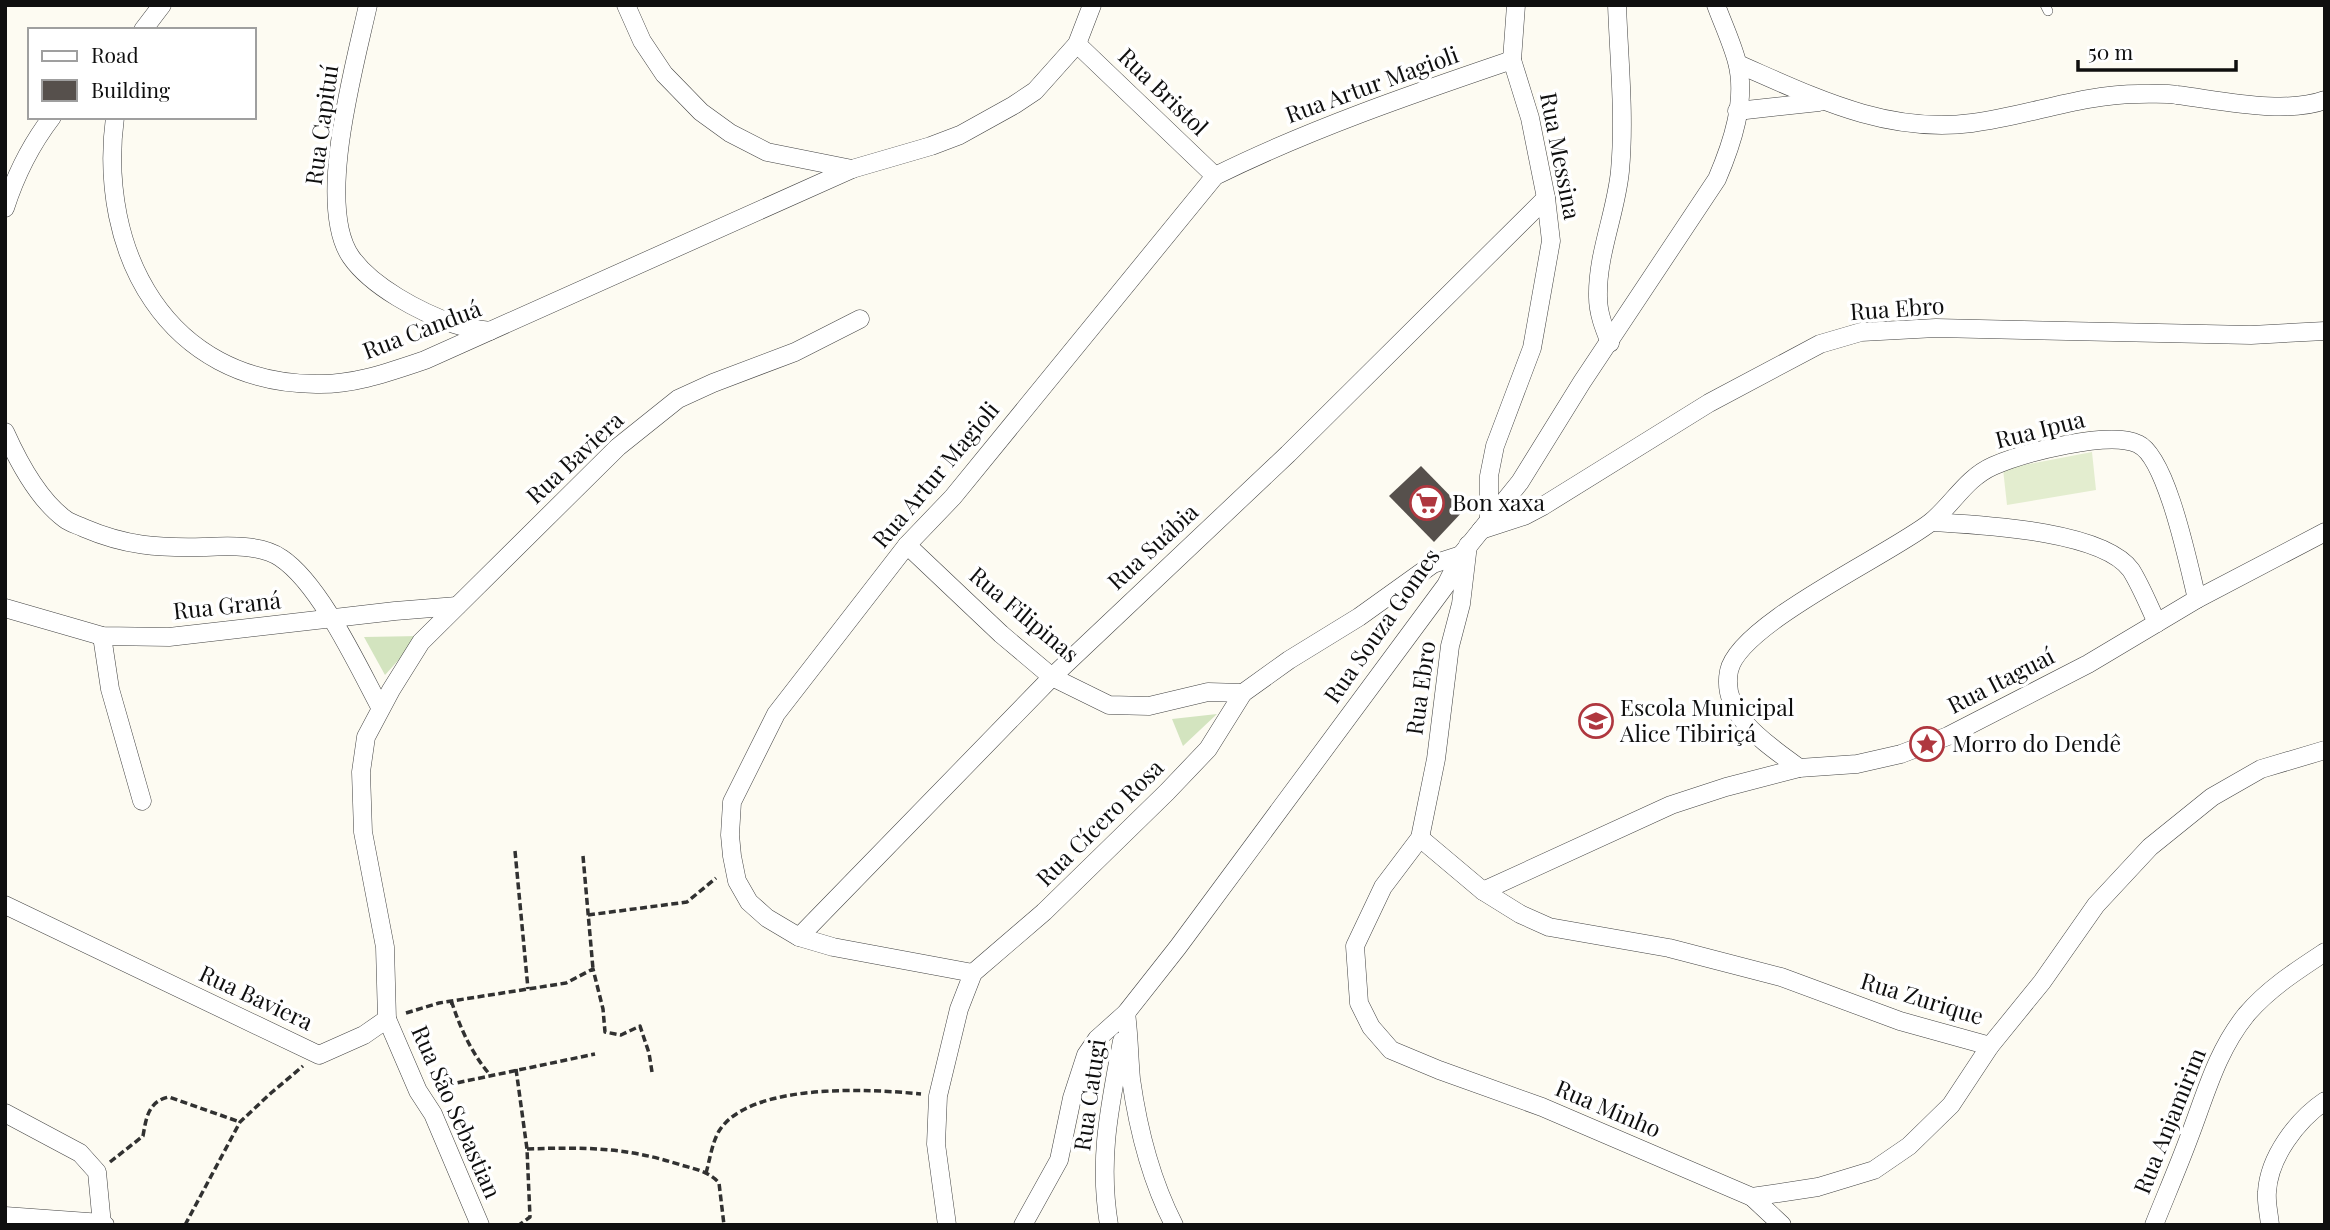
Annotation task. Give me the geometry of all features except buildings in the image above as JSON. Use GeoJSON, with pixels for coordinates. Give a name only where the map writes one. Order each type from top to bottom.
{"type":"FeatureCollection","features":[{"type":"Feature","properties":{"kind":"street"},"geometry":{"type":"LineString","coordinates":[[144,28],[162,5]]}},
{"type":"Feature","properties":{"kind":"street","name":"Rua Capituí"},"geometry":{"type":"LineString","coordinates":[[368,5],[351,82],[339,158],[336,195],[341,234],[351,257],[383,288],[454,324],[490,331]]}},
{"type":"Feature","properties":{"kind":"street"},"geometry":{"type":"LineString","coordinates":[[626,5],[642,41],[664,74],[701,112],[767,152],[852,169]]}},
{"type":"Feature","properties":{"kind":"street"},"geometry":{"type":"LineString","coordinates":[[1077,44],[1092,5]]}},
{"type":"Feature","properties":{"kind":"street","name":"Rua Messina"},"geometry":{"type":"LineString","coordinates":[[1485,525],[1489,476],[1495,446],[1532,348],[1551,240],[1546,198],[1530,118],[1513,60],[1516,5]]}},
{"type":"Feature","properties":{"kind":"street"},"geometry":{"type":"LineString","coordinates":[[1610,343],[1602,322],[1598,297],[1602,259],[1620,172],[1621,97],[1616,5]]}},
{"type":"Feature","properties":{"kind":"street"},"geometry":{"type":"LineString","coordinates":[[1716,5],[1738,64],[1822,102],[1898,124],[1935,126],[1972,123],[2111,94],[2173,94],[2262,106],[2313,104],[2325,100]]}},
{"type":"Feature","properties":{"kind":"street","name":"Rua Canduá"},"geometry":{"type":"LineString","coordinates":[[115,119],[112,141],[113,186],[119,227],[128,255],[145,291],[167,319],[194,345],[225,365],[250,375],[282,382],[352,382],[425,360],[852,169],[932,146],[988,121],[1035,91],[1077,44]]}},
{"type":"Feature","properties":{"kind":"street","name":"Rua Bristol"},"geometry":{"type":"LineString","coordinates":[[1077,44],[1215,177]]}},
{"type":"Feature","properties":{"kind":"street","name":"Rua Artur Magioli"},"geometry":{"type":"LineString","coordinates":[[973,973],[834,947],[799,937],[766,918],[749,902],[737,881],[733,864],[730,835],[732,802],[776,714],[907,545],[953,498],[1215,177],[1271,149],[1513,60]]}},
{"type":"Feature","properties":{"kind":"street","name":"Rua Souza Gomes"},"geometry":{"type":"LineString","coordinates":[[1023,1225],[1059,1160],[1072,1098],[1086,1055],[1097,1039],[1126,1013],[1446,585],[1464,550],[1520,481],[1717,178],[1731,146],[1739,91],[1738,64]]}},
{"type":"Feature","properties":{"kind":"street"},"geometry":{"type":"LineString","coordinates":[[1737,111],[1822,102]]}},
{"type":"Feature","properties":{"kind":"street"},"geometry":{"type":"LineString","coordinates":[[5,208],[10,191],[51,119]]}},
{"type":"Feature","properties":{"kind":"street","name":"Rua Suábia"},"geometry":{"type":"LineString","coordinates":[[799,937],[1052,677],[1288,454],[1546,198]]}},
{"type":"Feature","properties":{"kind":"street","name":"Rua Baviera"},"geometry":{"type":"LineString","coordinates":[[5,905],[318,1055],[364,1035],[387,1019],[385,947],[363,832],[361,772],[366,737],[380,707],[421,642],[618,447],[678,399],[795,352],[860,319]]}},
{"type":"Feature","properties":{"kind":"street","name":"Rua Ebro"},"geometry":{"type":"LineString","coordinates":[[1485,525],[1524,516],[1709,403],[1820,344],[1861,332],[1936,328],[2251,335],[2325,331]]}},
{"type":"Feature","properties":{"kind":"street"},"geometry":{"type":"LineString","coordinates":[[5,432],[17,460],[42,495],[65,519],[122,542],[160,548],[254,549],[280,556],[299,574],[331,618],[380,707]]}},
{"type":"Feature","properties":{"kind":"street","name":"Rua Ipua"},"geometry":{"type":"LineString","coordinates":[[1799,768],[1759,738],[1738,716],[1728,688],[1729,669],[1748,640],[1791,609],[1932,522],[1963,486],[1992,466],[2062,446],[2113,439],[2139,444],[2157,466],[2172,505],[2197,599]]}},
{"type":"Feature","properties":{"kind":"street"},"geometry":{"type":"LineString","coordinates":[[1932,522],[2004,527],[2064,537],[2106,550],[2130,569],[2157,623]]}},
{"type":"Feature","properties":{"kind":"street","name":"Rua Itaguaí"},"geometry":{"type":"LineString","coordinates":[[1483,891],[1671,805],[1799,768],[1857,764],[1901,754],[1937,740],[2088,664],[2197,599],[2325,532]]}},
{"type":"Feature","properties":{"kind":"street","name":"Rua Filipinas"},"geometry":{"type":"LineString","coordinates":[[907,545],[1001,634],[1052,677],[1110,705],[1149,706],[1208,692],[1243,693]]}},
{"type":"Feature","properties":{"kind":"street","name":"Rua Ebro"},"geometry":{"type":"LineString","coordinates":[[1420,838],[1436,759],[1450,646],[1461,604],[1464,550]]}},
{"type":"Feature","properties":{"kind":"street","name":"Rua Cícero Rosa"},"geometry":{"type":"LineString","coordinates":[[947,1225],[936,1144],[938,1096],[958,1009],[973,973],[1044,912],[1208,750],[1243,693],[1289,660],[1359,617],[1433,564],[1464,550]]}},
{"type":"Feature","properties":{"kind":"street","name":"Rua Graná"},"geometry":{"type":"LineString","coordinates":[[5,608],[102,636],[169,637],[457,606]]}},
{"type":"Feature","properties":{"kind":"street"},"geometry":{"type":"LineString","coordinates":[[102,636],[110,689],[142,801]]}},
{"type":"Feature","properties":{"kind":"street","name":"Rua Zurique"},"geometry":{"type":"LineString","coordinates":[[1420,838],[1483,891],[1520,914],[1549,927],[1669,948],[1781,977],[1900,1021],[1990,1046],[2042,982],[2096,905],[2150,847],[2212,797],[2261,769],[2325,750]]}},
{"type":"Feature","properties":{"kind":"street","name":"Rua Minho"},"geometry":{"type":"LineString","coordinates":[[1420,838],[1383,887],[1355,946],[1359,1003],[1371,1027],[1391,1050],[1542,1107],[1752,1197]]}},
{"type":"Feature","properties":{"kind":"street","name":"Rua Anjamirim"},"geometry":{"type":"LineString","coordinates":[[2154,1225],[2221,1053],[2246,1015],[2280,982],[2325,952]]}},
{"type":"Feature","properties":{"kind":"street"},"geometry":{"type":"LineString","coordinates":[[1126,1013],[1132,1080],[1144,1145],[1153,1180],[1174,1225]]}},
{"type":"Feature","properties":{"kind":"street","name":"Rua Catugi"},"geometry":{"type":"LineString","coordinates":[[1109,1225],[1104,1175],[1105,1141],[1126,1013]]}},
{"type":"Feature","properties":{"kind":"street","name":"Rua São Sebastian"},"geometry":{"type":"LineString","coordinates":[[387,1019],[418,1091],[433,1114],[480,1225]]}},
{"type":"Feature","properties":{"kind":"street"},"geometry":{"type":"LineString","coordinates":[[1752,1197],[1818,1187],[1874,1170],[1909,1146],[1951,1105],[1990,1046]]}},
{"type":"Feature","properties":{"kind":"street"},"geometry":{"type":"LineString","coordinates":[[2270,1225],[2266,1191],[2277,1156],[2301,1122],[2325,1101]]}},
{"type":"Feature","properties":{"kind":"street"},"geometry":{"type":"LineString","coordinates":[[5,1113],[80,1153],[97,1172],[102,1220],[5,1216]]}},
{"type":"Feature","properties":{"kind":"street"},"geometry":{"type":"LineString","coordinates":[[1752,1197],[1782,1225]]}},
{"type":"Feature","properties":{"kind":"path"},"geometry":{"type":"LineString","coordinates":[[515,851],[528,989]]}},
{"type":"Feature","properties":{"kind":"path"},"geometry":{"type":"LineString","coordinates":[[583,856],[593,968],[603,1009],[605,1032],[621,1035],[640,1026],[652,1072]]}},
{"type":"Feature","properties":{"kind":"path"},"geometry":{"type":"LineString","coordinates":[[588,915],[687,902],[733,864]]}},
{"type":"Feature","properties":{"kind":"path"},"geometry":{"type":"LineString","coordinates":[[387,1019],[439,1003],[566,983],[593,968]]}},
{"type":"Feature","properties":{"kind":"path"},"geometry":{"type":"LineString","coordinates":[[439,1003],[452,1003],[462,1032],[479,1062],[491,1076]]}},
{"type":"Feature","properties":{"kind":"path"},"geometry":{"type":"LineString","coordinates":[[418,1091],[595,1054]]}},
{"type":"Feature","properties":{"kind":"path"},"geometry":{"type":"LineString","coordinates":[[185,1225],[240,1122],[318,1055]]}},
{"type":"Feature","properties":{"kind":"path"},"geometry":{"type":"LineString","coordinates":[[516,1069],[527,1149],[530,1217],[519,1225]]}},
{"type":"Feature","properties":{"kind":"path"},"geometry":{"type":"LineString","coordinates":[[706,1173],[720,1130],[731,1119],[762,1101],[802,1093],[831,1092],[903,1092],[938,1096]]}},
{"type":"Feature","properties":{"kind":"path"},"geometry":{"type":"LineString","coordinates":[[97,1172],[143,1136],[146,1116],[153,1105],[163,1098],[169,1097],[240,1122]]}},
{"type":"Feature","properties":{"kind":"path"},"geometry":{"type":"LineString","coordinates":[[527,1149],[587,1147],[638,1153],[706,1173],[719,1183],[724,1225]]}},
{"type":"Feature","properties":{"kind":"green space"},"geometry":{"type":"Polygon","coordinates":[[[2092,452],[2096,490],[2007,505],[2003,469],[2092,452]]]}},
{"type":"Feature","properties":{"kind":"green space"},"geometry":{"type":"Polygon","coordinates":[[[420,636],[385,675],[364,637],[420,636]]]}},
{"type":"Feature","properties":{"kind":"green space"},"geometry":{"type":"Polygon","coordinates":[[[1217,714],[1183,746],[1172,719],[1217,714]]]}},
{"type":"Feature","properties":{"kind":"place","name":"Bon xaxa"},"geometry":{"type":"Point","coordinates":[1427,503]}},
{"type":"Feature","properties":{"kind":"place","name":"Escola Municipal Alice Tibiriçá"},"geometry":{"type":"Point","coordinates":[1596,721]}},
{"type":"Feature","properties":{"kind":"place","name":"Morro do Dendê"},"geometry":{"type":"Point","coordinates":[1927,744]}}]}
